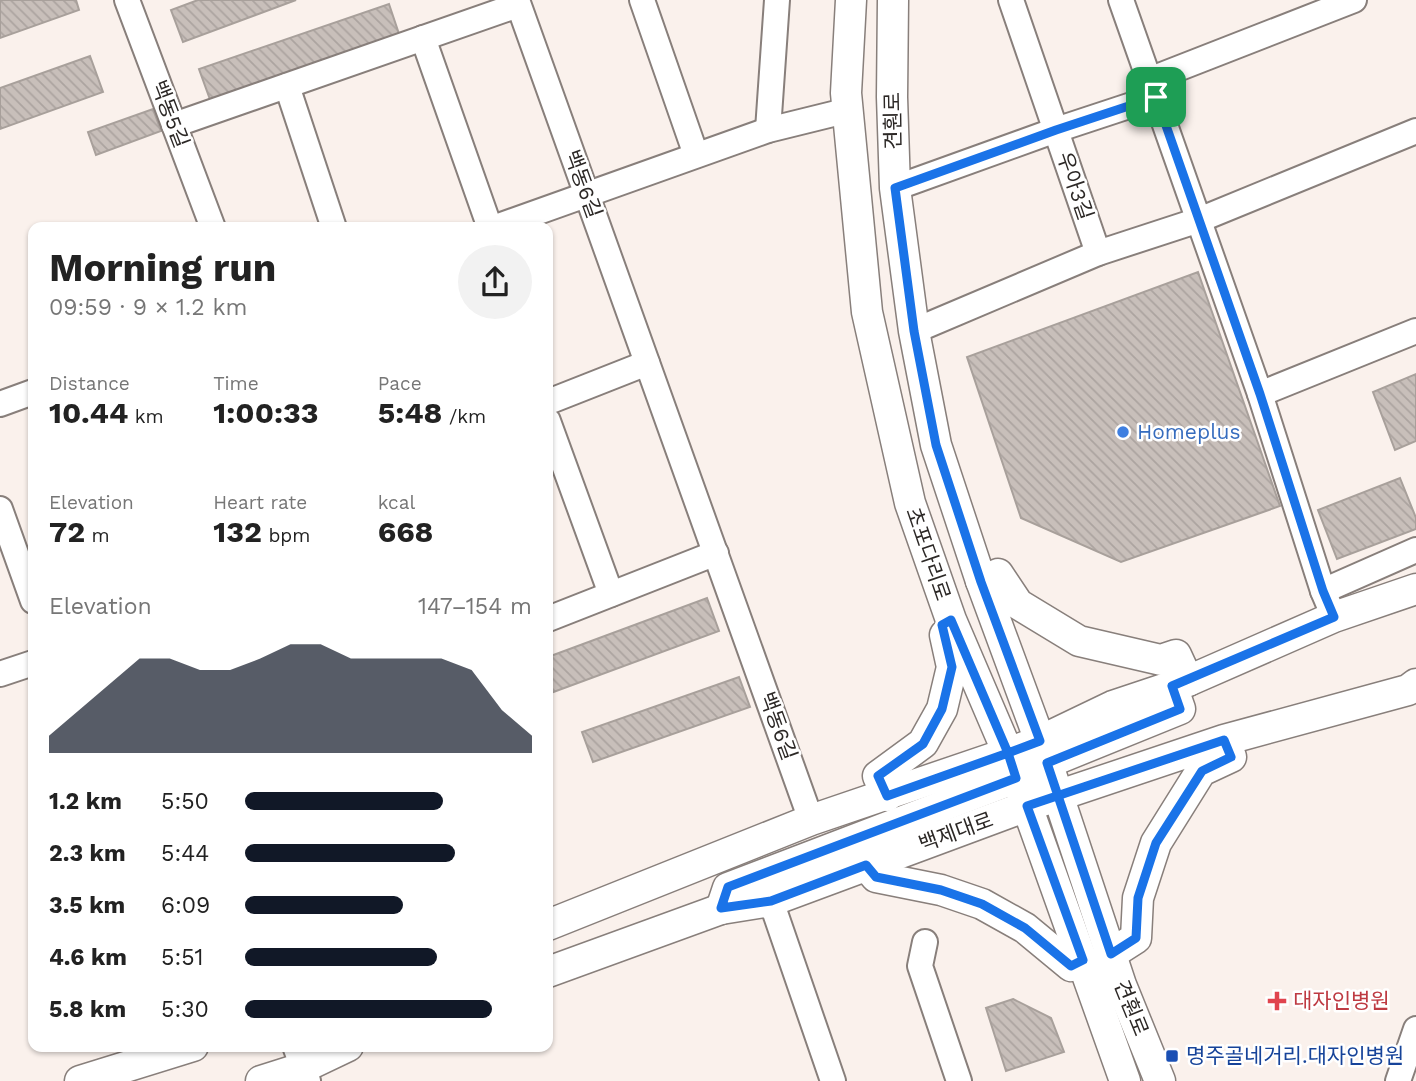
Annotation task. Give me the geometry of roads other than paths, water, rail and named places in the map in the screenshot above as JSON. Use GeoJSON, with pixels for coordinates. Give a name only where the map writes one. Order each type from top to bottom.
{"type":"FeatureCollection","features":[{"type":"Feature","properties":{"kind":"street","name":"백동5길"},"geometry":{"type":"LineString","coordinates":[[127,0],[211,222]]}},
{"type":"Feature","properties":{"kind":"street"},"geometry":{"type":"LineString","coordinates":[[768,130],[777,0]]}},
{"type":"Feature","properties":{"kind":"street","name":"초포다리로"},"geometry":{"type":"LineString","coordinates":[[851,0],[846,93],[867,312],[910,503],[951,620],[1027,806],[1097,957],[1125,1081]]}},
{"type":"Feature","properties":{"kind":"street","name":"견훤로"},"geometry":{"type":"LineString","coordinates":[[892,0],[895,188],[914,331],[936,445],[981,582],[1058,797],[1097,957],[1121,985],[1160,1081]]}},
{"type":"Feature","properties":{"kind":"street","name":"우아3길"},"geometry":{"type":"LineString","coordinates":[[1011,0],[1098,253]]}},
{"type":"Feature","properties":{"kind":"street"},"geometry":{"type":"LineString","coordinates":[[895,188],[1056,130],[1354,0]]}},
{"type":"Feature","properties":{"kind":"street"},"geometry":{"type":"LineString","coordinates":[[648,1],[696,155]]}},
{"type":"Feature","properties":{"kind":"street"},"geometry":{"type":"LineString","coordinates":[[1121,1],[1260,394],[1329,604]]}},
{"type":"Feature","properties":{"kind":"street","name":"백동6길"},"geometry":{"type":"LineString","coordinates":[[174,125],[518,2],[811,820]]}},
{"type":"Feature","properties":{"kind":"street"},"geometry":{"type":"LineString","coordinates":[[423,38],[489,222]]}},
{"type":"Feature","properties":{"kind":"street"},"geometry":{"type":"LineString","coordinates":[[287,86],[332,222]]}},
{"type":"Feature","properties":{"kind":"street"},"geometry":{"type":"LineString","coordinates":[[508,222],[768,130],[849,110]]}},
{"type":"Feature","properties":{"kind":"street"},"geometry":{"type":"LineString","coordinates":[[914,331],[1098,253],[1199,220],[1416,131]]}},
{"type":"Feature","properties":{"kind":"street"},"geometry":{"type":"LineString","coordinates":[[1260,394],[1416,331]]}},
{"type":"Feature","properties":{"kind":"street"},"geometry":{"type":"LineString","coordinates":[[553,400],[647,363]]}},
{"type":"Feature","properties":{"kind":"street"},"geometry":{"type":"LineString","coordinates":[[1,401],[28,394]]}},
{"type":"Feature","properties":{"kind":"street"},"geometry":{"type":"LineString","coordinates":[[553,435],[611,594]]}},
{"type":"Feature","properties":{"kind":"street"},"geometry":{"type":"LineString","coordinates":[[0,509],[28,587]]}},
{"type":"Feature","properties":{"kind":"street"},"geometry":{"type":"LineString","coordinates":[[721,908],[728,887],[1043,752],[1113,706],[1180,684],[1329,604],[1416,550]]}},
{"type":"Feature","properties":{"kind":"street"},"geometry":{"type":"LineString","coordinates":[[553,617],[716,553]]}},
{"type":"Feature","properties":{"kind":"street"},"geometry":{"type":"LineString","coordinates":[[981,582],[999,574],[1018,604],[1079,641],[1161,660],[1176,655],[1180,684]]}},
{"type":"Feature","properties":{"kind":"street"},"geometry":{"type":"LineString","coordinates":[[1329,604],[1416,589]]}},
{"type":"Feature","properties":{"kind":"street"},"geometry":{"type":"LineString","coordinates":[[887,796],[878,776],[923,744],[942,709],[952,667],[942,625],[951,620]]}},
{"type":"Feature","properties":{"kind":"street"},"geometry":{"type":"LineString","coordinates":[[0,674],[28,665]]}},
{"type":"Feature","properties":{"kind":"street","name":"백제대로"},"geometry":{"type":"LineString","coordinates":[[553,970],[721,908],[771,901],[1027,806],[1224,740],[1413,690]]}},
{"type":"Feature","properties":{"kind":"street"},"geometry":{"type":"LineString","coordinates":[[866,865],[876,877],[941,890],[982,904],[1025,928],[1071,966],[1097,957],[1136,938],[1138,898],[1156,843],[1202,771],[1231,757],[1224,740]]}},
{"type":"Feature","properties":{"kind":"street"},"geometry":{"type":"LineString","coordinates":[[1027,806],[1043,752]]}},
{"type":"Feature","properties":{"kind":"street"},"geometry":{"type":"LineString","coordinates":[[553,923],[811,820],[887,796],[1012,766]]}},
{"type":"Feature","properties":{"kind":"street"},"geometry":{"type":"LineString","coordinates":[[771,901],[833,1081]]}},
{"type":"Feature","properties":{"kind":"street"},"geometry":{"type":"LineString","coordinates":[[925,942],[920,966],[959,1081]]}},
{"type":"Feature","properties":{"kind":"street"},"geometry":{"type":"LineString","coordinates":[[1398,1081],[1416,1029]]}},
{"type":"Feature","properties":{"kind":"street"},"geometry":{"type":"LineString","coordinates":[[80,1081],[174,1052]]}},
{"type":"Feature","properties":{"kind":"street"},"geometry":{"type":"LineString","coordinates":[[261,1081],[333,1052]]}},
{"type":"Feature","properties":{"kind":"place","name":"Homeplus"},"geometry":{"type":"Point","coordinates":[1123,432]}},
{"type":"Feature","properties":{"kind":"place","name":"대자인병원"},"geometry":{"type":"Point","coordinates":[1277,1001]}},
{"type":"Feature","properties":{"kind":"place","name":"명주골네거리.대자인병원"},"geometry":{"type":"Point","coordinates":[1172,1056]}}]}
